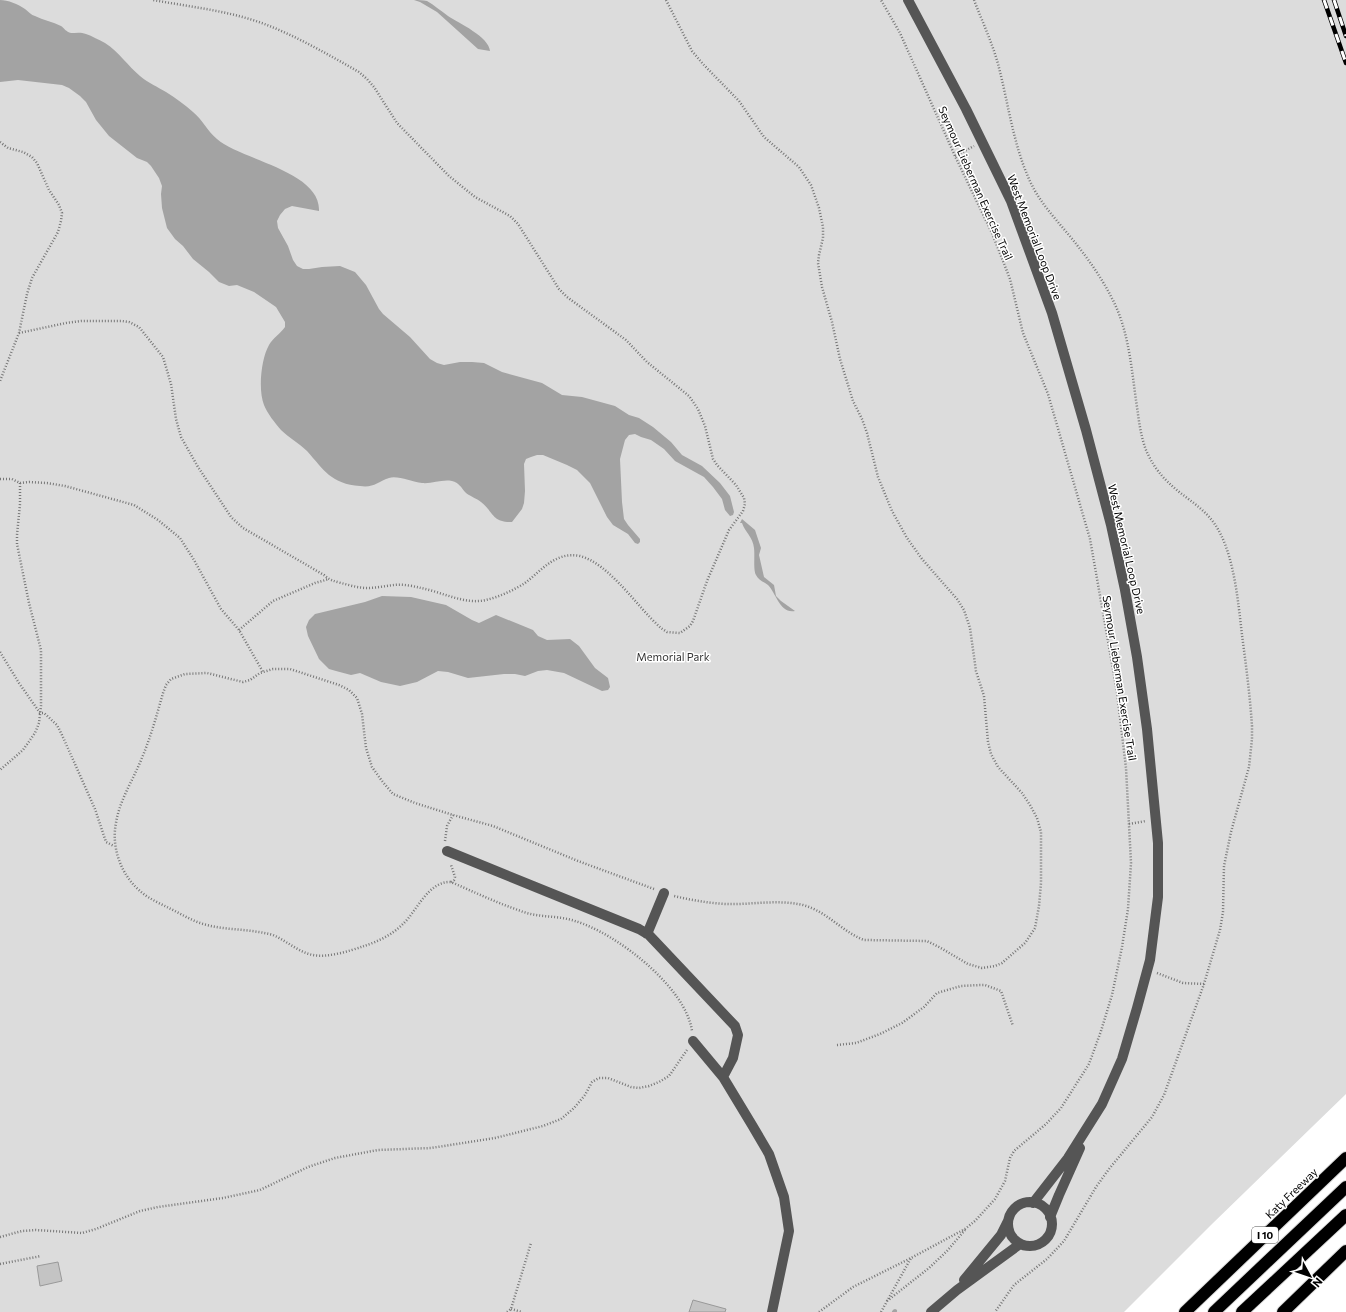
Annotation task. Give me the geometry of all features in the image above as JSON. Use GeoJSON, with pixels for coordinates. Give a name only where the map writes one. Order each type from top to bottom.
{"type":"FeatureCollection","features":[{"type":"Feature","properties":{"kind":"highway","name":"Katy Freeway"},"geometry":{"type":"LineString","coordinates":[[1185,1312],[1346,1158]]}},
{"type":"Feature","properties":{"kind":"highway"},"geometry":{"type":"LineString","coordinates":[[1214,1312],[1346,1187]]}},
{"type":"Feature","properties":{"kind":"highway"},"geometry":{"type":"LineString","coordinates":[[1242,1312],[1346,1215]]}},
{"type":"Feature","properties":{"kind":"highway"},"geometry":{"type":"LineString","coordinates":[[1283,1312],[1346,1251]]}},
{"type":"Feature","properties":{"kind":"street","name":"West Memorial Loop Drive"},"geometry":{"type":"LineString","coordinates":[[908,0],[959,95],[1010,200],[1052,313],[1086,430],[1111,525],[1137,657],[1147,729],[1158,843],[1158,897],[1150,960],[1138,1008],[1122,1059],[1102,1104],[1068,1158],[1033,1203]]}},
{"type":"Feature","properties":{"kind":"street"},"geometry":{"type":"LineString","coordinates":[[447,851],[639,929],[647,934],[734,1026],[738,1035],[733,1058],[723,1077]]}},
{"type":"Feature","properties":{"kind":"street"},"geometry":{"type":"LineString","coordinates":[[647,934],[664,893]]}},
{"type":"Feature","properties":{"kind":"street"},"geometry":{"type":"LineString","coordinates":[[693,1041],[723,1077],[769,1154],[784,1197],[789,1231],[772,1312]]}},
{"type":"Feature","properties":{"kind":"street","name":"West Memorial Loop Drive"},"geometry":{"type":"LineString","coordinates":[[1050,1217],[1088,1128]]}},
{"type":"Feature","properties":{"kind":"street"},"geometry":{"type":"LineString","coordinates":[[957,1290],[1001,1235],[1013,1210],[1018,1206],[1024,1203],[1033,1203],[1042,1206],[1047,1211],[1052,1224],[1047,1238],[1034,1246],[1027,1246],[1020,1244],[1014,1239],[1010,1233],[1008,1221]]}},
{"type":"Feature","properties":{"kind":"street"},"geometry":{"type":"LineString","coordinates":[[931,1312],[957,1290],[1020,1244]]}},
{"type":"Feature","properties":{"kind":"path"},"geometry":{"type":"LineString","coordinates":[[19,333],[81,321],[129,322],[140,327],[159,351],[166,364],[172,384],[176,419],[185,446],[231,517],[242,528],[283,550],[329,579],[361,588],[407,585],[432,590],[468,601],[477,601],[497,597],[516,588],[544,566],[556,559],[571,555],[589,560],[604,570],[660,628],[667,632],[680,633],[690,626],[729,530],[743,511],[745,504],[744,498],[736,485],[717,466],[713,459],[705,426],[698,409],[689,396],[647,362],[626,340],[559,289],[518,224],[510,216],[475,197],[449,176],[397,123],[374,87],[359,72],[266,24],[215,11],[153,0]]}},
{"type":"Feature","properties":{"kind":"path"},"geometry":{"type":"LineString","coordinates":[[0,1237],[36,1230],[82,1233],[140,1211],[223,1198],[260,1190],[308,1167],[335,1158],[378,1150],[431,1148],[495,1138],[537,1128],[561,1119],[574,1108],[585,1095],[592,1082],[599,1078],[608,1078],[631,1087],[639,1088],[659,1082],[669,1076],[693,1041],[690,1021],[679,1001],[653,970],[625,947],[592,927],[574,920],[522,912],[451,882],[439,884],[400,927],[380,940],[338,953],[316,956],[299,950],[271,935],[254,931],[214,927],[198,923],[139,891],[130,880],[120,863],[115,846],[116,822],[118,813],[149,742],[166,686],[171,679],[185,674],[207,673],[243,682],[250,680],[260,673],[273,669],[290,669],[349,690],[357,698],[362,714],[366,748],[372,766],[393,794],[453,815],[493,826],[578,861],[664,893],[696,901],[726,904],[790,902],[815,909],[855,936],[864,940],[927,941],[968,964],[982,968],[995,966],[1002,963],[1025,943],[1035,928],[1039,906],[1042,858],[1041,832],[1037,818],[1022,793],[998,767],[990,754],[984,696],[976,671],[970,628],[964,610],[957,599],[922,559],[907,538],[892,511],[878,477],[867,433],[853,400],[840,359],[832,322],[822,287],[818,255],[823,238],[823,226],[811,184],[799,167],[764,137],[739,101],[703,64],[687,43],[666,0]]}},
{"type":"Feature","properties":{"kind":"path","name":"Seymour Lieberman Exercise Trail"},"geometry":{"type":"LineString","coordinates":[[819,1312],[853,1287],[965,1229],[975,1221],[995,1198],[1005,1181],[1010,1158],[1014,1151],[1046,1124],[1061,1108],[1088,1064],[1101,1031],[1112,995],[1128,909],[1132,863],[1126,768],[1117,692],[1090,539],[1048,394],[1023,333],[1010,279],[992,233],[955,156],[900,33],[881,0]]}},
{"type":"Feature","properties":{"kind":"path"},"geometry":{"type":"LineString","coordinates":[[955,156],[982,141]]}},
{"type":"Feature","properties":{"kind":"path"},"geometry":{"type":"LineString","coordinates":[[0,142],[8,148],[23,152],[32,157],[37,163],[49,190],[59,205],[62,213],[62,221],[58,232],[32,278],[19,333],[0,381]]}},
{"type":"Feature","properties":{"kind":"path"},"geometry":{"type":"LineString","coordinates":[[0,479],[12,479],[20,483],[47,483],[64,486],[134,505],[158,520],[180,538],[198,566],[221,609],[238,630],[263,672]]}},
{"type":"Feature","properties":{"kind":"path"},"geometry":{"type":"LineString","coordinates":[[0,770],[28,744],[39,723],[40,713],[41,650],[17,540],[20,483]]}},
{"type":"Feature","properties":{"kind":"path"},"geometry":{"type":"LineString","coordinates":[[238,630],[273,601],[315,583],[329,579]]}},
{"type":"Feature","properties":{"kind":"path"},"geometry":{"type":"LineString","coordinates":[[0,652],[18,683],[40,713],[44,713],[50,717],[57,725],[95,809],[106,842],[115,846]]}},
{"type":"Feature","properties":{"kind":"path"},"geometry":{"type":"LineString","coordinates":[[1129,824],[1156,820]]}},
{"type":"Feature","properties":{"kind":"path"},"geometry":{"type":"LineString","coordinates":[[1147,969],[1167,978],[1184,983],[1204,984]]}},
{"type":"Feature","properties":{"kind":"path"},"geometry":{"type":"LineString","coordinates":[[837,1045],[856,1043],[880,1034],[902,1023],[924,1007],[937,993],[961,986],[985,985],[1002,991],[1012,1026]]}},
{"type":"Feature","properties":{"kind":"path"},"geometry":{"type":"LineString","coordinates":[[887,1301],[947,1252],[965,1229]]}},
{"type":"Feature","properties":{"kind":"path"},"geometry":{"type":"LineString","coordinates":[[506,1312],[511,1309],[531,1243]]}},
{"type":"Feature","properties":{"kind":"path"},"geometry":{"type":"LineString","coordinates":[[0,1264],[41,1256]]}},
{"type":"Feature","properties":{"kind":"path"},"geometry":{"type":"LineString","coordinates":[[881,1312],[911,1258]]}},
{"type":"Feature","properties":{"kind":"path"},"geometry":{"type":"LineString","coordinates":[[511,1309],[522,1312]]}},
{"type":"Feature","properties":{"kind":"green space","name":"Memorial Park"},"geometry":{"type":"Polygon","coordinates":[[[0,0],[1346,0],[1346,1094],[1124,1312],[0,1312],[0,0]]]}},
{"type":"Feature","properties":{"kind":"shaded area"},"geometry":{"type":"Polygon","coordinates":[[[0,0],[16,4],[32,15],[61,26],[66,31],[71,33],[84,33],[105,43],[143,78],[190,109],[200,118],[210,133],[217,139],[228,146],[294,176],[307,186],[316,197],[319,211],[292,206],[285,209],[277,221],[278,228],[297,266],[303,269],[309,269],[340,266],[355,272],[366,285],[383,314],[410,337],[430,359],[437,363],[444,365],[460,362],[484,363],[502,372],[542,383],[562,395],[582,397],[615,406],[629,415],[639,418],[671,442],[682,455],[702,466],[720,483],[730,496],[734,512],[733,515],[730,516],[725,510],[722,499],[704,477],[675,461],[664,449],[651,440],[635,434],[629,435],[625,440],[620,459],[624,519],[640,539],[638,544],[635,543],[628,534],[613,525],[607,517],[590,483],[577,470],[543,455],[537,455],[526,459],[524,464],[524,503],[522,509],[512,522],[500,521],[485,505],[452,481],[422,483],[392,477],[372,485],[365,486],[350,485],[329,475],[301,445],[281,430],[269,415],[262,399],[261,375],[266,351],[269,345],[285,327],[285,322],[276,307],[254,292],[237,285],[229,286],[219,282],[193,259],[167,228],[162,208],[162,186],[159,178],[151,166],[147,162],[137,158],[109,136],[96,120],[86,102],[80,96],[62,85],[18,80],[0,82],[0,0]]]}},
{"type":"Feature","properties":{"kind":"shaded area"},"geometry":{"type":"Polygon","coordinates":[[[414,0],[427,1],[473,31],[485,41],[490,51],[478,49],[437,12],[414,0]]]}},
{"type":"Feature","properties":{"kind":"shaded area"},"geometry":{"type":"Polygon","coordinates":[[[742,519],[755,530],[761,548],[759,555],[764,577],[774,585],[776,596],[795,611],[790,611],[782,606],[768,585],[757,577],[755,573],[753,544],[742,523],[740,523],[742,519]]]}},
{"type":"Feature","properties":{"kind":"shaded area"},"geometry":{"type":"Polygon","coordinates":[[[382,596],[411,597],[446,605],[479,623],[496,615],[533,630],[538,636],[547,640],[570,639],[579,646],[595,668],[608,678],[610,687],[608,690],[602,691],[564,673],[547,670],[538,671],[525,676],[504,674],[468,678],[448,672],[438,671],[417,682],[400,686],[381,682],[360,673],[351,675],[329,669],[319,659],[308,636],[306,627],[309,620],[315,614],[365,602],[382,596]]]}},
{"type":"Feature","properties":{"kind":"building"},"geometry":{"type":"Polygon","coordinates":[[[58,1262],[62,1281],[40,1286],[37,1266],[58,1262]]]}},
{"type":"Feature","properties":{"kind":"building"},"geometry":{"type":"Polygon","coordinates":[[[693,1300],[726,1309],[725,1312],[689,1312],[693,1300]]]}},
{"type":"Feature","properties":{"kind":"railway"},"geometry":{"type":"LineString","coordinates":[[1324,0],[1346,63]]}},
{"type":"Feature","properties":{"kind":"railway"},"geometry":{"type":"LineString","coordinates":[[1334,0],[1346,36]]}}]}
